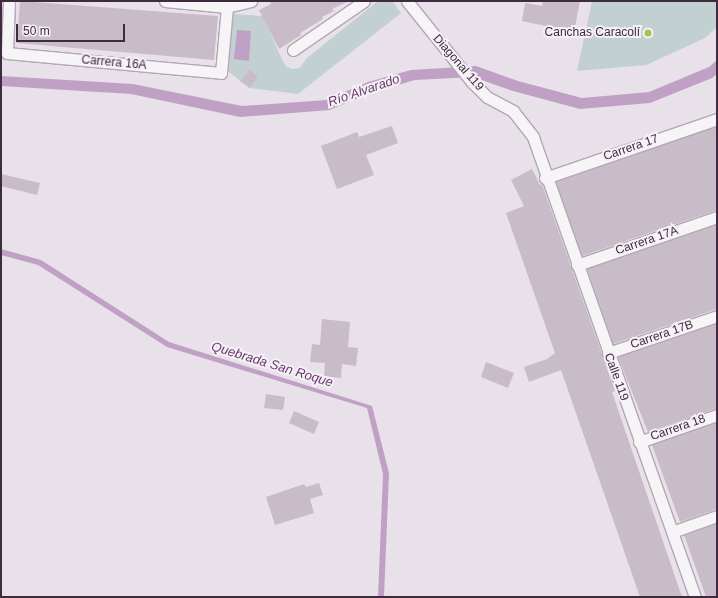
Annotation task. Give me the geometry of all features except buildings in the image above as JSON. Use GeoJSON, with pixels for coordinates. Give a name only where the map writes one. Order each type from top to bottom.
{"type":"FeatureCollection","features":[{"type":"Feature","properties":{"kind":"street","name":"Carrera 16A"},"geometry":{"type":"LineString","coordinates":[[9,1],[7,53],[221,73],[227,6]]}},
{"type":"Feature","properties":{"kind":"street"},"geometry":{"type":"LineString","coordinates":[[165,1],[227,6],[251,1]]}},
{"type":"Feature","properties":{"kind":"street"},"geometry":{"type":"LineString","coordinates":[[293,50],[364,1]]}},
{"type":"Feature","properties":{"kind":"street","name":"Diagonal 119"},"geometry":{"type":"LineString","coordinates":[[407,1],[469,79],[487,97],[513,111],[533,137],[539,158]]}},
{"type":"Feature","properties":{"kind":"street","name":"Carrera 17"},"geometry":{"type":"LineString","coordinates":[[546,178],[717,118]]}},
{"type":"Feature","properties":{"kind":"street","name":"Calle 119"},"geometry":{"type":"LineString","coordinates":[[539,158],[695,597]]}},
{"type":"Feature","properties":{"kind":"street","name":"Carrera 17A"},"geometry":{"type":"LineString","coordinates":[[577,265],[717,217]]}},
{"type":"Feature","properties":{"kind":"street","name":"Carrera 17B"},"geometry":{"type":"LineString","coordinates":[[608,354],[717,316]]}},
{"type":"Feature","properties":{"kind":"street","name":"Carrera 18"},"geometry":{"type":"LineString","coordinates":[[639,442],[717,415]]}},
{"type":"Feature","properties":{"kind":"street"},"geometry":{"type":"LineString","coordinates":[[672,532],[717,516]]}},
{"type":"Feature","properties":{"kind":"shaded area"},"geometry":{"type":"Polygon","coordinates":[[[378,1],[392,1],[401,13],[298,94],[249,88],[228,71],[233,14],[263,16],[283,62],[287,67],[293,69],[300,68],[307,58],[378,1]]]}},
{"type":"Feature","properties":{"kind":"shaded area","name":"Canchas Caracolí"},"geometry":{"type":"Polygon","coordinates":[[[592,1],[717,1],[717,27],[705,38],[646,65],[577,71],[592,1]]]}},
{"type":"Feature","properties":{"kind":"water"},"geometry":{"type":"Polygon","coordinates":[[[237,30],[251,31],[249,61],[234,59],[237,30]]]}},
{"type":"Feature","properties":{"kind":"water","name":"Río Alvarado"},"geometry":{"type":"Polygon","coordinates":[[[717,60],[717,74],[712,78],[650,103],[580,109],[513,91],[473,77],[415,80],[370,93],[330,110],[240,117],[131,94],[1,86],[1,76],[133,84],[242,106],[326,100],[368,82],[411,70],[476,66],[518,81],[582,98],[649,92],[709,67],[717,60]]]}},
{"type":"Feature","properties":{"kind":"water"},"geometry":{"type":"Polygon","coordinates":[[[1,249],[41,260],[169,342],[372,406],[389,473],[384,597],[378,597],[383,474],[367,408],[167,347],[38,265],[1,255],[1,249]]]}},
{"type":"Feature","properties":{"kind":"place","name":"Canchas Caracolí"},"geometry":{"type":"Point","coordinates":[648,33]}},
{"type":"Feature","properties":{"kind":"water label","name":"Quebrada San Roque"},"geometry":{"type":"Point","coordinates":[272,365]}}]}
